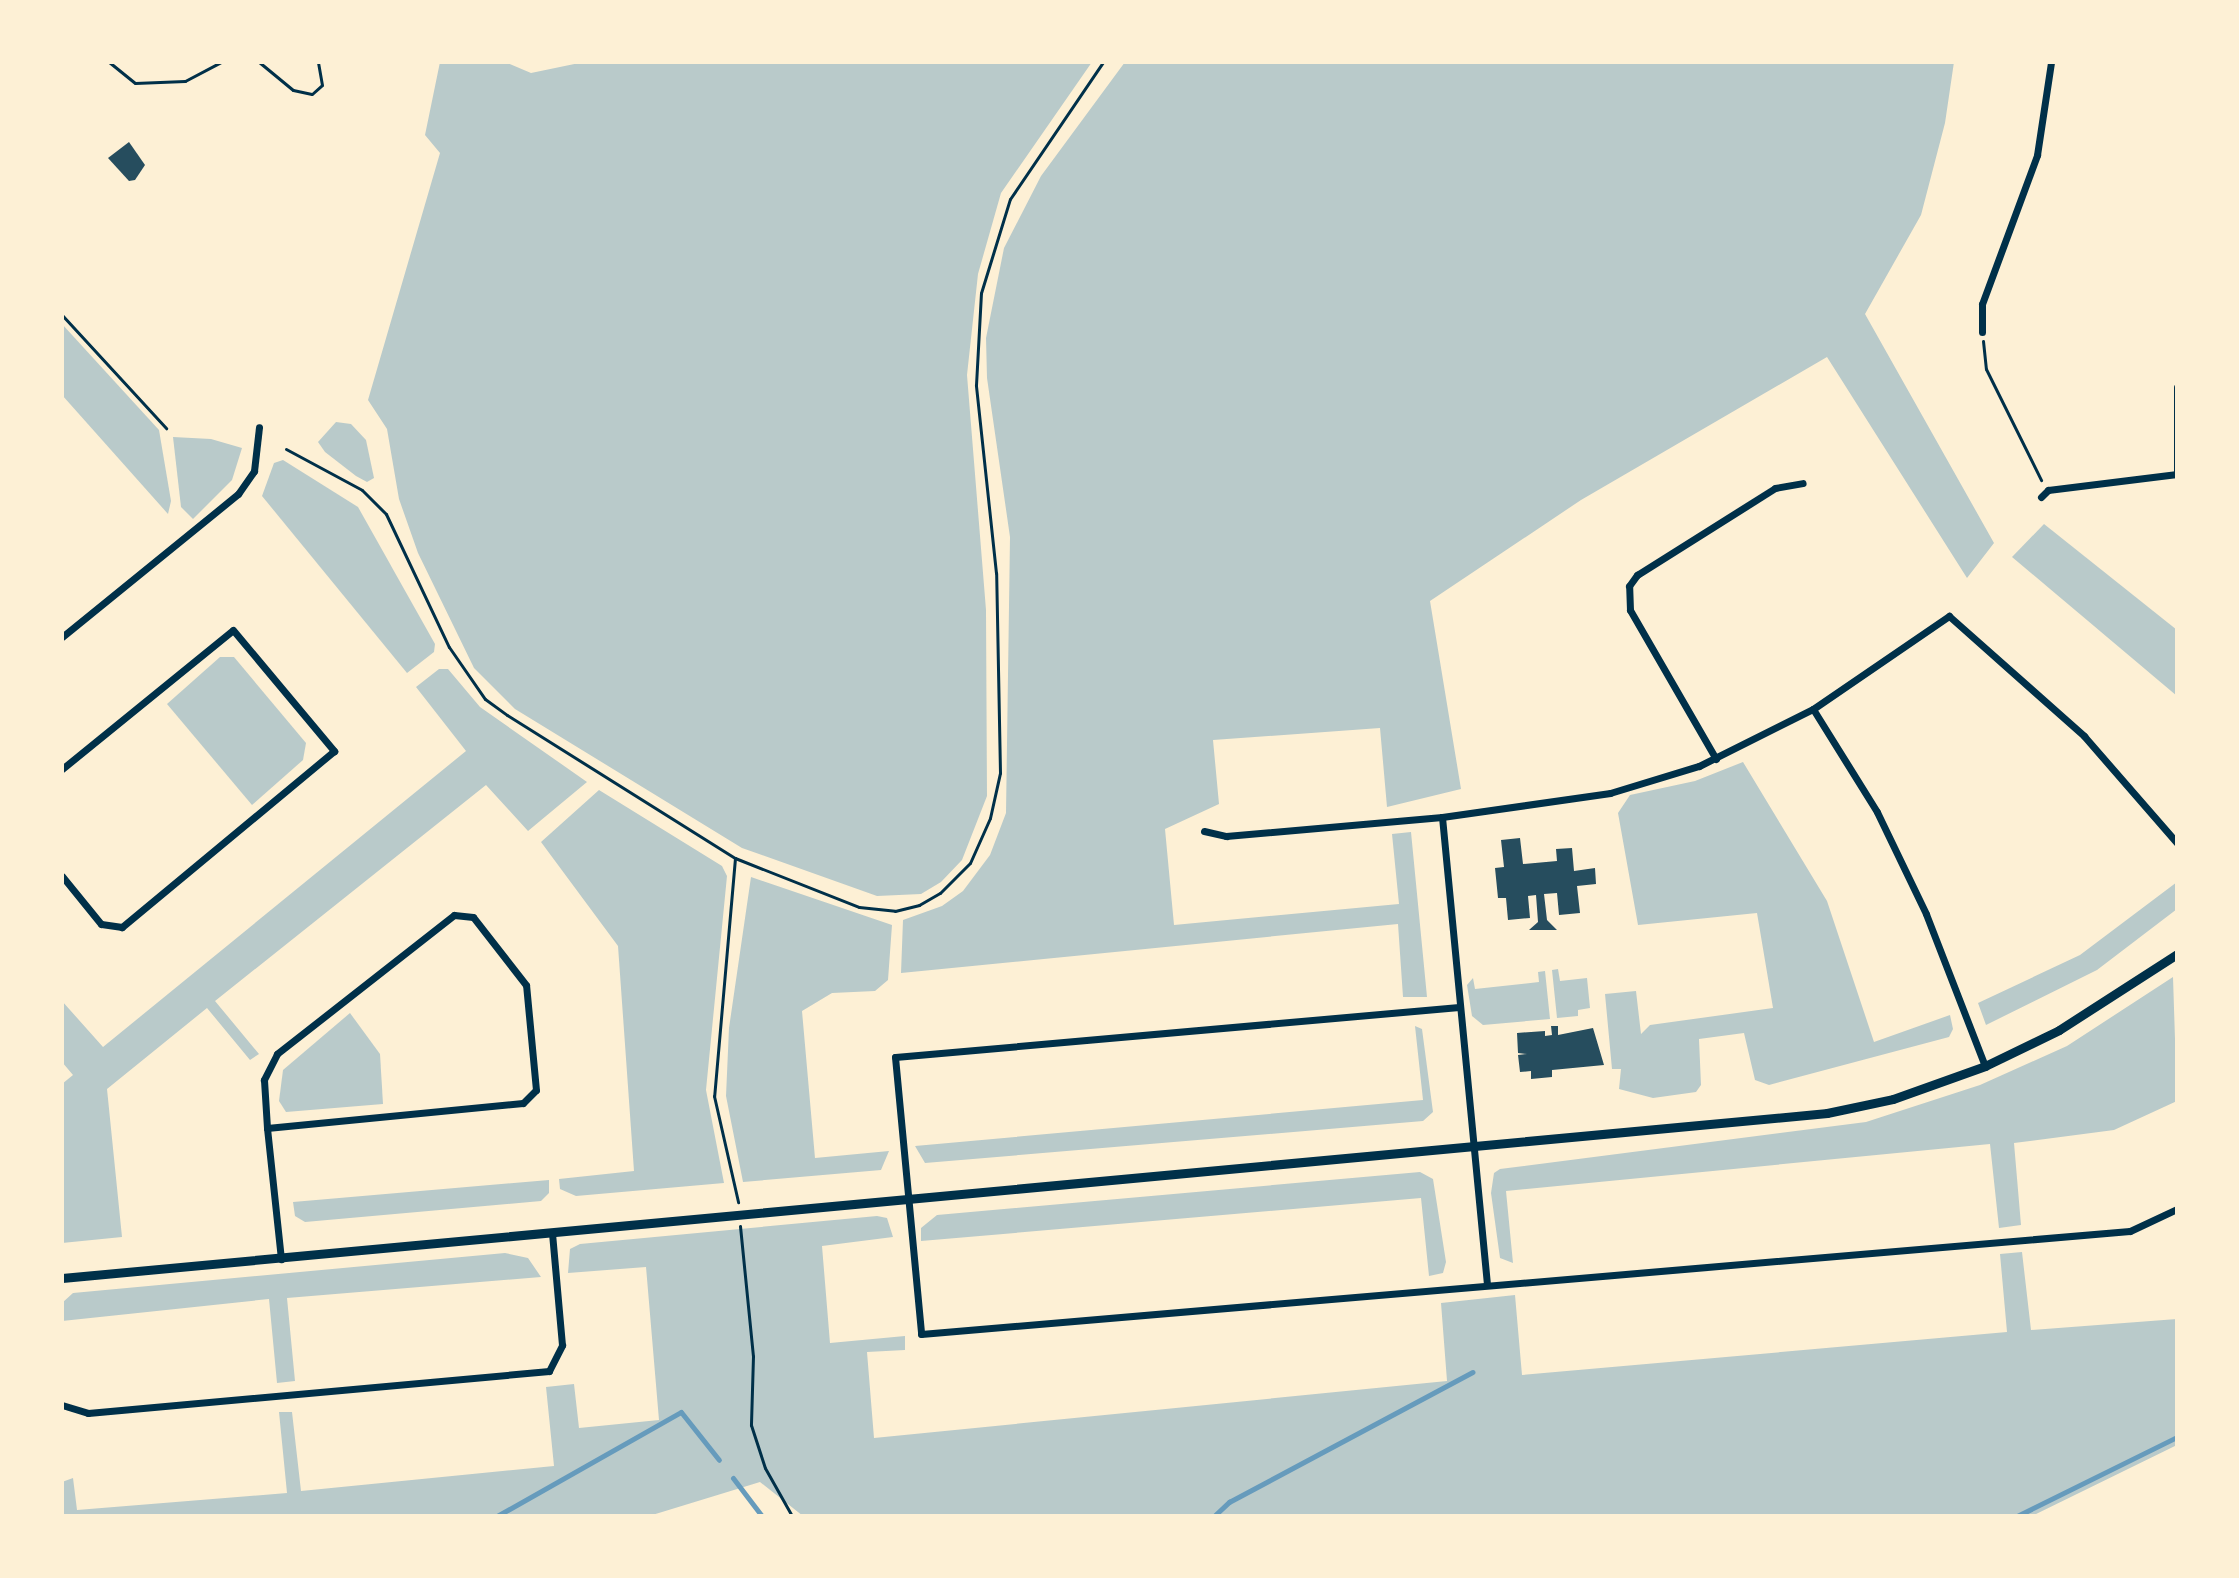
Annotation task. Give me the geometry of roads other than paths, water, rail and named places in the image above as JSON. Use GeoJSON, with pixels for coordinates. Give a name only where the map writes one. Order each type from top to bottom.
{"type":"FeatureCollection","features":[{"type":"Feature","properties":{"kind":"street"},"geometry":{"type":"LineString","coordinates":[[1982,332],[1982,304],[2037,155],[2051,62]]}},
{"type":"Feature","properties":{"kind":"street"},"geometry":{"type":"LineString","coordinates":[[2041,497],[2048,490],[2177,475],[2177,387]]}},
{"type":"Feature","properties":{"kind":"street"},"geometry":{"type":"LineString","coordinates":[[62,637],[238,494],[254,471],[259,427]]}},
{"type":"Feature","properties":{"kind":"street"},"geometry":{"type":"LineString","coordinates":[[1716,759],[1630,610],[1629,586],[1637,575],[1775,488],[1803,483]]}},
{"type":"Feature","properties":{"kind":"street"},"geometry":{"type":"LineString","coordinates":[[1204,831],[1226,836],[1442,817],[1610,793],[1716,759],[1813,709],[1949,616],[2084,736],[2177,843]]}},
{"type":"Feature","properties":{"kind":"street"},"geometry":{"type":"LineString","coordinates":[[62,769],[233,630],[334,751],[122,927],[101,924],[62,876]]}},
{"type":"Feature","properties":{"kind":"street"},"geometry":{"type":"LineString","coordinates":[[1813,709],[1883,824],[1926,914],[1985,1066]]}},
{"type":"Feature","properties":{"kind":"street"},"geometry":{"type":"LineString","coordinates":[[1442,817],[1487,1285]]}},
{"type":"Feature","properties":{"kind":"street"},"geometry":{"type":"LineString","coordinates":[[267,1128],[523,1103],[536,1090],[526,985],[473,917],[454,915],[277,1054],[264,1080],[267,1128],[281,1261]]}},
{"type":"Feature","properties":{"kind":"street"},"geometry":{"type":"LineString","coordinates":[[62,1278],[281,1261],[1827,1113],[1893,1099],[1985,1066],[2059,1030],[2177,954]]}},
{"type":"Feature","properties":{"kind":"street"},"geometry":{"type":"LineString","coordinates":[[1459,1007],[895,1057],[921,1334],[2130,1231],[2177,1209]]}},
{"type":"Feature","properties":{"kind":"street"},"geometry":{"type":"LineString","coordinates":[[62,1405],[88,1413],[549,1371],[557,1364],[562,1345],[552,1233]]}},
{"type":"Feature","properties":{"kind":"waterway"},"geometry":{"type":"LineString","coordinates":[[1214,1516],[1229,1502],[1472,1372]]}},
{"type":"Feature","properties":{"kind":"waterway"},"geometry":{"type":"LineString","coordinates":[[497,1516],[681,1412],[719,1460]]}},
{"type":"Feature","properties":{"kind":"waterway"},"geometry":{"type":"LineString","coordinates":[[2017,1516],[2177,1437]]}},
{"type":"Feature","properties":{"kind":"waterway"},"geometry":{"type":"LineString","coordinates":[[733,1478],[762,1516]]}}]}
